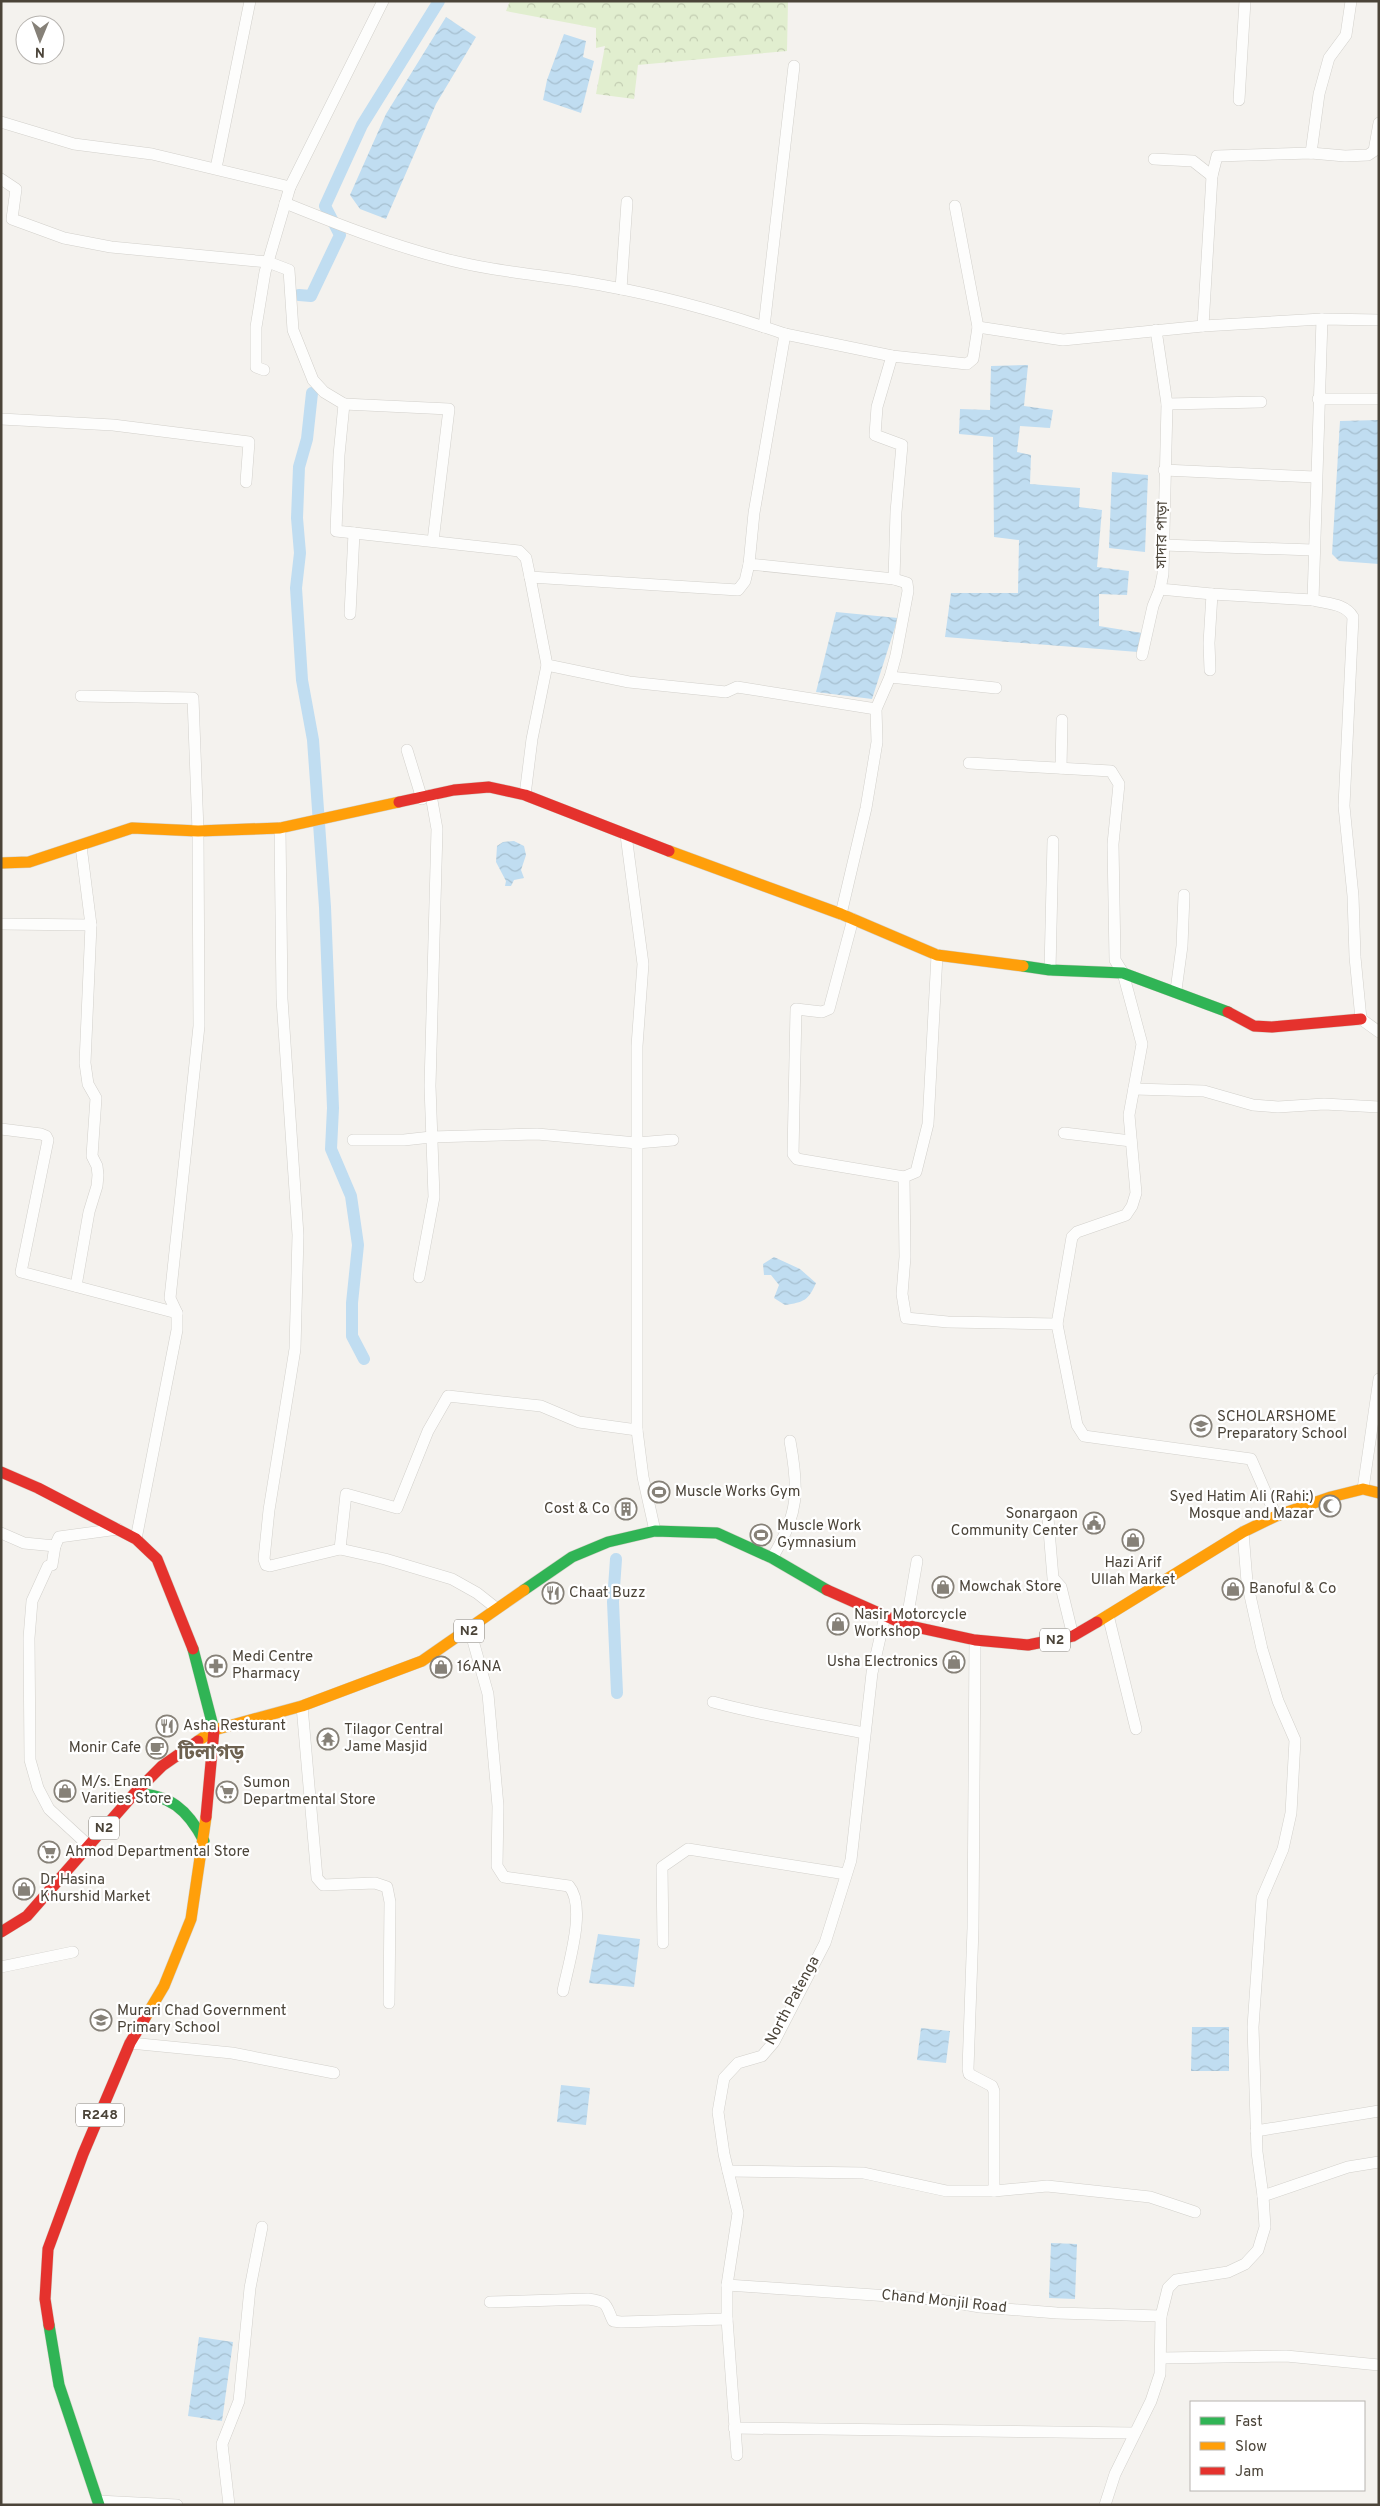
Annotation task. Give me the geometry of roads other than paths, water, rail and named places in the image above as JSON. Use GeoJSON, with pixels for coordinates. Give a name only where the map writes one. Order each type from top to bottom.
{"type":"FeatureCollection","features":[{"type":"Feature","properties":{"kind":"main road"},"geometry":{"type":"LineString","coordinates":[[1,863],[29,862],[132,828],[198,831],[280,828],[333,815],[489,787],[525,794],[626,835],[853,919],[937,955],[1050,970],[1123,973],[1176,990],[1219,1007],[1254,1026],[1272,1027],[1361,1019]]}},
{"type":"Feature","properties":{"kind":"main road"},"geometry":{"type":"LineString","coordinates":[[1,1472],[38,1488],[136,1539],[157,1559],[195,1654],[214,1730]]}},
{"type":"Feature","properties":{"kind":"main road","name":"N2"},"geometry":{"type":"LineString","coordinates":[[1,1932],[27,1916],[134,1794],[162,1766],[214,1730],[302,1706],[422,1661],[470,1630],[496,1608],[572,1557],[608,1542],[655,1531],[717,1533],[772,1558],[828,1590],[906,1625],[975,1640],[1028,1645],[1073,1636],[1243,1532],[1276,1516],[1330,1497],[1363,1490],[1379,1493]]}},
{"type":"Feature","properties":{"kind":"main road","name":"R248"},"geometry":{"type":"LineString","coordinates":[[98,2503],[59,2385],[45,2299],[48,2249],[84,2154],[130,2043],[164,1986],[191,1920],[204,1840],[214,1730]]}},
{"type":"Feature","properties":{"kind":"main road"},"geometry":{"type":"LineString","coordinates":[[134,1794],[156,1795],[182,1810],[197,1827],[204,1840]]}},
{"type":"Feature","properties":{"kind":"street"},"geometry":{"type":"LineString","coordinates":[[216,168],[250,1]]}},
{"type":"Feature","properties":{"kind":"street"},"geometry":{"type":"LineString","coordinates":[[264,370],[256,367],[256,327],[268,262],[290,187],[383,1]]}},
{"type":"Feature","properties":{"kind":"street"},"geometry":{"type":"LineString","coordinates":[[1239,100],[1245,1]]}},
{"type":"Feature","properties":{"kind":"street"},"geometry":{"type":"LineString","coordinates":[[1311,153],[1319,94],[1329,58],[1346,35],[1351,1]]}},
{"type":"Feature","properties":{"kind":"street"},"geometry":{"type":"LineString","coordinates":[[764,327],[794,66]]}},
{"type":"Feature","properties":{"kind":"street"},"geometry":{"type":"LineString","coordinates":[[1,122],[74,144],[152,154],[290,187]]}},
{"type":"Feature","properties":{"kind":"street"},"geometry":{"type":"LineString","coordinates":[[1203,326],[1212,176],[1217,156],[1311,153],[1345,156],[1372,153],[1379,124]]}},
{"type":"Feature","properties":{"kind":"street"},"geometry":{"type":"LineString","coordinates":[[1154,159],[1193,160],[1212,176]]}},
{"type":"Feature","properties":{"kind":"street"},"geometry":{"type":"LineString","coordinates":[[1,179],[16,188],[12,220],[64,238],[111,247],[268,262],[289,270],[293,330],[313,380],[324,392],[344,404],[449,409],[433,541]]}},
{"type":"Feature","properties":{"kind":"street"},"geometry":{"type":"LineString","coordinates":[[621,289],[627,202]]}},
{"type":"Feature","properties":{"kind":"street"},"geometry":{"type":"LineString","coordinates":[[285,203],[356,232],[443,259],[621,289],[701,308],[785,334],[892,356],[967,364],[973,360],[978,327],[955,206]]}},
{"type":"Feature","properties":{"kind":"street"},"geometry":{"type":"LineString","coordinates":[[1313,600],[1315,476],[1322,319]]}},
{"type":"Feature","properties":{"kind":"street"},"geometry":{"type":"LineString","coordinates":[[978,327],[1063,340],[1203,326],[1322,319],[1379,320]]}},
{"type":"Feature","properties":{"kind":"street","name":"সাদার পাড়া"},"geometry":{"type":"LineString","coordinates":[[1156,330],[1167,404],[1160,588],[1212,594],[1313,600],[1343,607],[1353,617],[1344,806],[1353,896],[1355,957],[1361,1019]]}},
{"type":"Feature","properties":{"kind":"street"},"geometry":{"type":"LineString","coordinates":[[530,577],[738,590],[745,581],[749,564],[754,513],[785,334]]}},
{"type":"Feature","properties":{"kind":"street"},"geometry":{"type":"LineString","coordinates":[[892,356],[877,407],[874,435],[902,445],[896,512],[894,579]]}},
{"type":"Feature","properties":{"kind":"street"},"geometry":{"type":"LineString","coordinates":[[1318,399],[1379,400]]}},
{"type":"Feature","properties":{"kind":"street"},"geometry":{"type":"LineString","coordinates":[[1167,404],[1261,402]]}},
{"type":"Feature","properties":{"kind":"street"},"geometry":{"type":"LineString","coordinates":[[344,404],[338,455],[336,531],[519,551],[526,558],[547,665],[532,739],[525,794]]}},
{"type":"Feature","properties":{"kind":"street"},"geometry":{"type":"LineString","coordinates":[[1,419],[113,425],[249,442],[246,482]]}},
{"type":"Feature","properties":{"kind":"street"},"geometry":{"type":"LineString","coordinates":[[1164,470],[1315,476]]}},
{"type":"Feature","properties":{"kind":"street"},"geometry":{"type":"LineString","coordinates":[[350,614],[354,533]]}},
{"type":"Feature","properties":{"kind":"street"},"geometry":{"type":"LineString","coordinates":[[1163,545],[1313,550]]}},
{"type":"Feature","properties":{"kind":"street"},"geometry":{"type":"LineString","coordinates":[[749,564],[894,579],[907,583],[908,591],[890,677],[876,709],[877,742],[866,808],[840,914]]}},
{"type":"Feature","properties":{"kind":"street"},"geometry":{"type":"LineString","coordinates":[[1142,655],[1153,606],[1160,588]]}},
{"type":"Feature","properties":{"kind":"street"},"geometry":{"type":"LineString","coordinates":[[1210,670],[1209,643],[1212,594]]}},
{"type":"Feature","properties":{"kind":"street"},"geometry":{"type":"LineString","coordinates":[[547,665],[629,682],[726,692],[737,687],[876,709]]}},
{"type":"Feature","properties":{"kind":"street"},"geometry":{"type":"LineString","coordinates":[[890,677],[996,688]]}},
{"type":"Feature","properties":{"kind":"street"},"geometry":{"type":"LineString","coordinates":[[81,696],[193,698],[198,831],[199,1026],[170,1298],[177,1313],[177,1330],[136,1539]]}},
{"type":"Feature","properties":{"kind":"street"},"geometry":{"type":"LineString","coordinates":[[1061,768],[1062,720]]}},
{"type":"Feature","properties":{"kind":"street"},"geometry":{"type":"LineString","coordinates":[[407,750],[437,829],[430,1086],[434,1197],[419,1277]]}},
{"type":"Feature","properties":{"kind":"street"},"geometry":{"type":"LineString","coordinates":[[969,763],[1111,771],[1119,784],[1113,844],[1115,960],[1123,973],[1142,1044],[1129,1115],[1136,1193],[1132,1206],[1126,1215],[1077,1232],[1072,1237],[1057,1324],[1077,1424],[1084,1436],[1251,1459],[1276,1516]]}},
{"type":"Feature","properties":{"kind":"street"},"geometry":{"type":"LineString","coordinates":[[280,828],[282,999],[298,1235],[295,1348],[269,1510],[264,1559],[266,1565],[270,1566],[340,1549],[385,1559],[452,1579],[477,1593],[496,1608]]}},
{"type":"Feature","properties":{"kind":"street"},"geometry":{"type":"LineString","coordinates":[[626,835],[643,964],[637,1046],[637,1430],[643,1477],[655,1531]]}},
{"type":"Feature","properties":{"kind":"street"},"geometry":{"type":"LineString","coordinates":[[1050,970],[1053,841]]}},
{"type":"Feature","properties":{"kind":"street"},"geometry":{"type":"LineString","coordinates":[[76,1286],[98,1175],[97,1166],[92,1156],[96,1098],[88,1084],[85,1063],[91,925],[81,846]]}},
{"type":"Feature","properties":{"kind":"street"},"geometry":{"type":"LineString","coordinates":[[1176,990],[1182,946],[1184,895]]}},
{"type":"Feature","properties":{"kind":"street"},"geometry":{"type":"LineString","coordinates":[[853,919],[829,1009],[822,1012],[796,1009],[793,1154],[797,1159],[904,1178],[916,1172],[928,1124],[937,955]]}},
{"type":"Feature","properties":{"kind":"street"},"geometry":{"type":"LineString","coordinates":[[1,924],[91,925]]}},
{"type":"Feature","properties":{"kind":"street"},"geometry":{"type":"LineString","coordinates":[[1361,1019],[1379,1032]]}},
{"type":"Feature","properties":{"kind":"street"},"geometry":{"type":"LineString","coordinates":[[1134,1089],[1204,1091],[1232,1097],[1240,1103],[1278,1107],[1324,1104],[1379,1107]]}},
{"type":"Feature","properties":{"kind":"street"},"geometry":{"type":"LineString","coordinates":[[1,1129],[42,1134],[48,1140],[20,1272],[177,1313]]}},
{"type":"Feature","properties":{"kind":"street"},"geometry":{"type":"LineString","coordinates":[[1064,1133],[1131,1141]]}},
{"type":"Feature","properties":{"kind":"street"},"geometry":{"type":"LineString","coordinates":[[353,1140],[404,1140],[431,1136],[537,1134],[637,1143],[673,1140]]}},
{"type":"Feature","properties":{"kind":"street"},"geometry":{"type":"LineString","coordinates":[[904,1178],[905,1257],[902,1294],[906,1318],[948,1322],[1057,1324]]}},
{"type":"Feature","properties":{"kind":"street"},"geometry":{"type":"LineString","coordinates":[[1363,1490],[1379,1379]]}},
{"type":"Feature","properties":{"kind":"street"},"geometry":{"type":"LineString","coordinates":[[340,1549],[346,1494],[397,1508],[428,1431],[448,1396],[541,1406],[579,1422],[637,1430]]}},
{"type":"Feature","properties":{"kind":"street"},"geometry":{"type":"LineString","coordinates":[[772,1558],[787,1534],[796,1497],[797,1477],[790,1441]]}},
{"type":"Feature","properties":{"kind":"street"},"geometry":{"type":"LineString","coordinates":[[1048,1518],[1053,1578],[1061,1587],[1073,1636]]}},
{"type":"Feature","properties":{"kind":"street"},"geometry":{"type":"LineString","coordinates":[[88,1846],[49,1809],[38,1788],[30,1760],[29,1638],[32,1600],[48,1566],[52,1565],[55,1546],[59,1537],[118,1529]]}},
{"type":"Feature","properties":{"kind":"street"},"geometry":{"type":"LineString","coordinates":[[1105,2505],[1115,2474],[1151,2401],[1160,2374],[1162,2316],[1168,2288],[1176,2280],[1228,2272],[1245,2264],[1258,2250],[1265,2228],[1256,2131],[1253,2027],[1262,1898],[1284,1849],[1291,1813],[1295,1740],[1278,1701],[1262,1649],[1247,1582],[1243,1532]]}},
{"type":"Feature","properties":{"kind":"street"},"geometry":{"type":"LineString","coordinates":[[1,1533],[24,1542],[55,1546]]}},
{"type":"Feature","properties":{"kind":"street"},"geometry":{"type":"LineString","coordinates":[[906,1625],[917,1561]]}},
{"type":"Feature","properties":{"kind":"street"},"geometry":{"type":"LineString","coordinates":[[1108,1615],[1136,1729]]}},
{"type":"Feature","properties":{"kind":"street","name":"North Patenga"},"geometry":{"type":"LineString","coordinates":[[737,2456],[727,2319],[727,2285],[738,2213],[728,2172],[718,2112],[724,2078],[738,2063],[762,2056],[774,2042],[824,1942],[851,1860],[872,1673],[885,1616]]}},
{"type":"Feature","properties":{"kind":"street"},"geometry":{"type":"LineString","coordinates":[[470,1630],[488,1694],[498,1806],[497,1866],[504,1877],[569,1886],[574,1892],[577,1914],[563,1991]]}},
{"type":"Feature","properties":{"kind":"street"},"geometry":{"type":"LineString","coordinates":[[975,1640],[973,1928],[968,2069],[969,2074],[992,2086],[994,2091],[994,2191]]}},
{"type":"Feature","properties":{"kind":"street"},"geometry":{"type":"LineString","coordinates":[[713,1702],[790,1721],[864,1733]]}},
{"type":"Feature","properties":{"kind":"street"},"geometry":{"type":"LineString","coordinates":[[302,1706],[317,1878],[323,1885],[375,1883],[387,1887],[390,1902],[389,2003]]}},
{"type":"Feature","properties":{"kind":"street"},"geometry":{"type":"LineString","coordinates":[[663,1943],[662,1868],[688,1849],[846,1874]]}},
{"type":"Feature","properties":{"kind":"street"},"geometry":{"type":"LineString","coordinates":[[1,1967],[73,1952]]}},
{"type":"Feature","properties":{"kind":"street"},"geometry":{"type":"LineString","coordinates":[[130,2043],[232,2053],[334,2073]]}},
{"type":"Feature","properties":{"kind":"street"},"geometry":{"type":"LineString","coordinates":[[1256,2131],[1379,2111]]}},
{"type":"Feature","properties":{"kind":"street"},"geometry":{"type":"LineString","coordinates":[[1263,2196],[1348,2167],[1379,2162]]}},
{"type":"Feature","properties":{"kind":"street"},"geometry":{"type":"LineString","coordinates":[[728,2172],[864,2174],[947,2191],[994,2191],[1046,2186],[1150,2197],[1195,2212]]}},
{"type":"Feature","properties":{"kind":"street"},"geometry":{"type":"LineString","coordinates":[[229,2505],[222,2444],[239,2401],[250,2288],[262,2227]]}},
{"type":"Feature","properties":{"kind":"street","name":"Chand Monjil Road"},"geometry":{"type":"LineString","coordinates":[[727,2285],[934,2299],[980,2307],[1057,2313],[1162,2316]]}},
{"type":"Feature","properties":{"kind":"street"},"geometry":{"type":"LineString","coordinates":[[490,2302],[588,2299],[602,2301],[610,2307],[613,2321],[621,2322],[727,2319]]}},
{"type":"Feature","properties":{"kind":"street"},"geometry":{"type":"LineString","coordinates":[[1160,2358],[1286,2356],[1379,2365]]}},
{"type":"Feature","properties":{"kind":"street"},"geometry":{"type":"LineString","coordinates":[[734,2428],[1134,2433]]}},
{"type":"Feature","properties":{"kind":"street"},"geometry":{"type":"LineString","coordinates":[[98,2503],[177,2505]]}},
{"type":"Feature","properties":{"kind":"water"},"geometry":{"type":"Polygon","coordinates":[[[446,17],[476,37],[436,104],[386,219],[360,209],[350,195],[386,114],[446,17]]]}},
{"type":"Feature","properties":{"kind":"water"},"geometry":{"type":"Polygon","coordinates":[[[564,34],[586,41],[583,57],[594,61],[581,113],[543,100],[547,80],[564,34]]]}},
{"type":"Feature","properties":{"kind":"water"},"geometry":{"type":"Polygon","coordinates":[[[1028,365],[1024,406],[1053,410],[1050,428],[1020,426],[1017,452],[1031,455],[1030,484],[1080,488],[1079,507],[1102,510],[1097,567],[1129,571],[1127,595],[1099,594],[1099,626],[1142,633],[1138,652],[945,637],[951,593],[1018,593],[1019,540],[994,537],[993,437],[959,434],[960,409],[990,410],[991,366],[1028,365]]]}},
{"type":"Feature","properties":{"kind":"water"},"geometry":{"type":"Polygon","coordinates":[[[1379,420],[1379,564],[1339,561],[1332,554],[1340,421],[1379,420]]]}},
{"type":"Feature","properties":{"kind":"water"},"geometry":{"type":"Polygon","coordinates":[[[1112,472],[1148,475],[1145,552],[1109,548],[1112,472]]]}},
{"type":"Feature","properties":{"kind":"water"},"geometry":{"type":"Polygon","coordinates":[[[836,612],[898,618],[872,699],[816,692],[836,612]]]}},
{"type":"Feature","properties":{"kind":"water"},"geometry":{"type":"Polygon","coordinates":[[[514,841],[524,846],[526,855],[521,870],[524,878],[514,880],[511,886],[505,886],[506,881],[496,862],[497,846],[503,842],[514,841]]]}},
{"type":"Feature","properties":{"kind":"water"},"geometry":{"type":"Polygon","coordinates":[[[774,1257],[800,1269],[816,1283],[805,1300],[785,1305],[774,1298],[779,1285],[771,1275],[764,1275],[763,1264],[774,1257]]]}},
{"type":"Feature","properties":{"kind":"water"},"geometry":{"type":"Polygon","coordinates":[[[598,1934],[640,1939],[634,1987],[589,1983],[598,1934]]]}},
{"type":"Feature","properties":{"kind":"water"},"geometry":{"type":"Polygon","coordinates":[[[1192,2027],[1229,2027],[1229,2071],[1191,2071],[1192,2027]]]}},
{"type":"Feature","properties":{"kind":"water"},"geometry":{"type":"Polygon","coordinates":[[[921,2028],[950,2031],[946,2063],[917,2060],[921,2028]]]}},
{"type":"Feature","properties":{"kind":"water"},"geometry":{"type":"Polygon","coordinates":[[[561,2085],[590,2088],[586,2125],[557,2122],[561,2085]]]}},
{"type":"Feature","properties":{"kind":"water"},"geometry":{"type":"Polygon","coordinates":[[[1051,2243],[1077,2244],[1075,2299],[1049,2298],[1051,2243]]]}},
{"type":"Feature","properties":{"kind":"water"},"geometry":{"type":"Polygon","coordinates":[[[199,2337],[233,2342],[222,2421],[188,2416],[199,2337]]]}},
{"type":"Feature","properties":{"kind":"waterway"},"geometry":{"type":"LineString","coordinates":[[299,295],[311,296],[340,235],[325,206],[362,125],[439,1]]}},
{"type":"Feature","properties":{"kind":"waterway"},"geometry":{"type":"LineString","coordinates":[[312,393],[307,439],[299,467],[297,518],[300,553],[296,588],[302,680],[313,740],[325,907],[333,1108],[331,1149],[351,1196],[358,1245],[352,1303],[352,1336],[364,1359]]}},
{"type":"Feature","properties":{"kind":"waterway"},"geometry":{"type":"LineString","coordinates":[[616,1559],[613,1602],[617,1693]]}},
{"type":"Feature","properties":{"kind":"place","name":"SCHOLARSHOME Preparatory School"},"geometry":{"type":"Point","coordinates":[1201,1426]}},
{"type":"Feature","properties":{"kind":"place","name":"Muscle Works Gym"},"geometry":{"type":"Point","coordinates":[659,1492]}},
{"type":"Feature","properties":{"kind":"place","name":"Syed Hatim Ali (Rahi:) Mosque and Mazar"},"geometry":{"type":"Point","coordinates":[1330,1506]}},
{"type":"Feature","properties":{"kind":"place","name":"Cost & Co"},"geometry":{"type":"Point","coordinates":[626,1509]}},
{"type":"Feature","properties":{"kind":"place","name":"Sonargaon Community Center"},"geometry":{"type":"Point","coordinates":[1094,1523]}},
{"type":"Feature","properties":{"kind":"place","name":"Muscle Work Gymnasium"},"geometry":{"type":"Point","coordinates":[761,1535]}},
{"type":"Feature","properties":{"kind":"place","name":"Hazi Arif Ullah Market"},"geometry":{"type":"Point","coordinates":[1133,1540]}},
{"type":"Feature","properties":{"kind":"place","name":"Mowchak Store"},"geometry":{"type":"Point","coordinates":[943,1587]}},
{"type":"Feature","properties":{"kind":"place","name":"Banoful & Co"},"geometry":{"type":"Point","coordinates":[1233,1589]}},
{"type":"Feature","properties":{"kind":"place","name":"Chaat Buzz"},"geometry":{"type":"Point","coordinates":[553,1593]}},
{"type":"Feature","properties":{"kind":"place","name":"Nasir Motorcycle Workshop"},"geometry":{"type":"Point","coordinates":[838,1624]}},
{"type":"Feature","properties":{"kind":"place","name":"Usha Electronics"},"geometry":{"type":"Point","coordinates":[954,1662]}},
{"type":"Feature","properties":{"kind":"place","name":"Medi Centre Pharmacy"},"geometry":{"type":"Point","coordinates":[216,1666]}},
{"type":"Feature","properties":{"kind":"place","name":"16ANA"},"geometry":{"type":"Point","coordinates":[441,1667]}},
{"type":"Feature","properties":{"kind":"place","name":"Asha Resturant"},"geometry":{"type":"Point","coordinates":[167,1726]}},
{"type":"Feature","properties":{"kind":"place","name":"Tilagor Central Jame Masjid"},"geometry":{"type":"Point","coordinates":[328,1739]}},
{"type":"Feature","properties":{"kind":"place","name":"Monir Cafe"},"geometry":{"type":"Point","coordinates":[157,1748]}},
{"type":"Feature","properties":{"kind":"place","name":"M/s. Enam Varities Store"},"geometry":{"type":"Point","coordinates":[65,1791]}},
{"type":"Feature","properties":{"kind":"place","name":"Sumon Departmental Store"},"geometry":{"type":"Point","coordinates":[227,1792]}},
{"type":"Feature","properties":{"kind":"place","name":"Ahmod Departmental Store"},"geometry":{"type":"Point","coordinates":[49,1852]}},
{"type":"Feature","properties":{"kind":"place","name":"Dr Hasina Khurshid Market"},"geometry":{"type":"Point","coordinates":[24,1889]}},
{"type":"Feature","properties":{"kind":"place","name":"Murari Chad Government Primary School"},"geometry":{"type":"Point","coordinates":[101,2020]}},
{"type":"Feature","properties":{"kind":"district","name":"টিলাগড়"},"geometry":{"type":"Point","coordinates":[211,1754]}}]}
